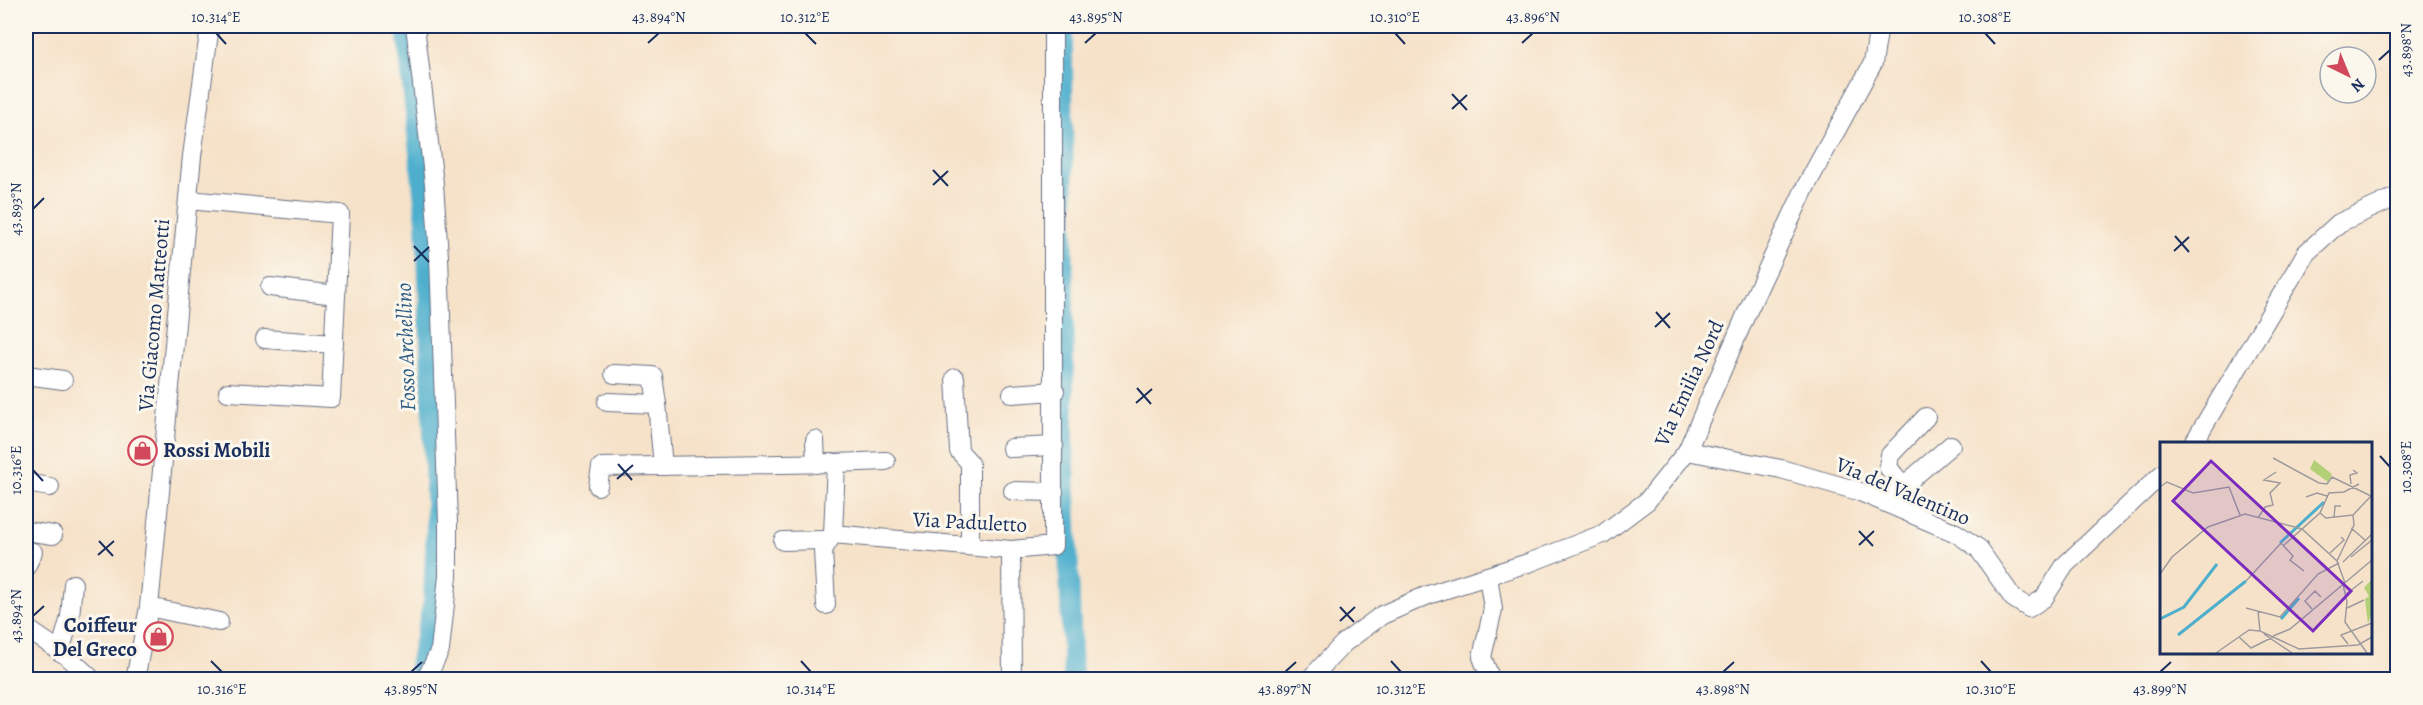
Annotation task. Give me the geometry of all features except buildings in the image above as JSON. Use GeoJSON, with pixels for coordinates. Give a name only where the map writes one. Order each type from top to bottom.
{"type":"FeatureCollection","features":[{"type":"Feature","properties":{"kind":"street","name":"Via Giacomo Matteotti"},"geometry":{"type":"LineString","coordinates":[[135,680],[149,607],[188,200],[210,26]]}},
{"type":"Feature","properties":{"kind":"street"},"geometry":{"type":"LineString","coordinates":[[415,26],[434,184],[439,256],[448,534],[448,576],[440,650],[423,680]]}},
{"type":"Feature","properties":{"kind":"street","name":"Via Paduletto"},"geometry":{"type":"LineString","coordinates":[[783,541],[830,539],[1011,550],[1053,546],[1055,391],[1053,26]]}},
{"type":"Feature","properties":{"kind":"street","name":"Via Emilia Nord"},"geometry":{"type":"LineString","coordinates":[[1309,680],[1344,643],[1382,615],[1428,595],[1532,562],[1603,534],[1647,501],[1687,451],[1745,317],[1806,186],[1874,63],[1879,26]]}},
{"type":"Feature","properties":{"kind":"street"},"geometry":{"type":"LineString","coordinates":[[2194,442],[2306,253],[2339,223],[2397,196]]}},
{"type":"Feature","properties":{"kind":"street"},"geometry":{"type":"LineString","coordinates":[[188,200],[340,214],[331,398],[228,392]]}},
{"type":"Feature","properties":{"kind":"street"},"geometry":{"type":"LineString","coordinates":[[270,287],[336,295]]}},
{"type":"Feature","properties":{"kind":"street"},"geometry":{"type":"LineString","coordinates":[[265,339],[334,345]]}},
{"type":"Feature","properties":{"kind":"street"},"geometry":{"type":"LineString","coordinates":[[614,374],[653,376],[663,466]]}},
{"type":"Feature","properties":{"kind":"street"},"geometry":{"type":"LineString","coordinates":[[26,375],[63,380]]}},
{"type":"Feature","properties":{"kind":"street"},"geometry":{"type":"LineString","coordinates":[[955,378],[959,451],[970,463],[970,546]]}},
{"type":"Feature","properties":{"kind":"street"},"geometry":{"type":"LineString","coordinates":[[1012,394],[1055,391]]}},
{"type":"Feature","properties":{"kind":"street"},"geometry":{"type":"LineString","coordinates":[[607,402],[657,404]]}},
{"type":"Feature","properties":{"kind":"street"},"geometry":{"type":"LineString","coordinates":[[1903,486],[1888,467],[1890,455],[1926,417]]}},
{"type":"Feature","properties":{"kind":"street"},"geometry":{"type":"LineString","coordinates":[[815,440],[816,464]]}},
{"type":"Feature","properties":{"kind":"street"},"geometry":{"type":"LineString","coordinates":[[1885,503],[1951,445]]}},
{"type":"Feature","properties":{"kind":"street"},"geometry":{"type":"LineString","coordinates":[[1011,448],[1054,446]]}},
{"type":"Feature","properties":{"kind":"street","name":"Via del Valentino"},"geometry":{"type":"LineString","coordinates":[[1687,451],[1781,469],[1857,491],[1956,533],[1978,548],[2013,598],[2029,608],[2044,598],[2065,565],[2160,476]]}},
{"type":"Feature","properties":{"kind":"street"},"geometry":{"type":"LineString","coordinates":[[598,486],[601,467],[886,461]]}},
{"type":"Feature","properties":{"kind":"street"},"geometry":{"type":"LineString","coordinates":[[825,605],[823,550],[830,539],[836,463]]}},
{"type":"Feature","properties":{"kind":"street"},"geometry":{"type":"LineString","coordinates":[[26,483],[50,487]]}},
{"type":"Feature","properties":{"kind":"street"},"geometry":{"type":"LineString","coordinates":[[1013,491],[1054,492]]}},
{"type":"Feature","properties":{"kind":"street"},"geometry":{"type":"LineString","coordinates":[[26,531],[53,536]]}},
{"type":"Feature","properties":{"kind":"street"},"geometry":{"type":"LineString","coordinates":[[1011,550],[1012,680]]}},
{"type":"Feature","properties":{"kind":"street"},"geometry":{"type":"LineString","coordinates":[[1488,576],[1493,609],[1482,657],[1491,680]]}},
{"type":"Feature","properties":{"kind":"street"},"geometry":{"type":"LineString","coordinates":[[60,652],[70,617],[73,584]]}},
{"type":"Feature","properties":{"kind":"street"},"geometry":{"type":"LineString","coordinates":[[149,607],[219,622]]}},
{"type":"Feature","properties":{"kind":"street"},"geometry":{"type":"LineString","coordinates":[[26,628],[60,652],[91,679]]}},
{"type":"Feature","properties":{"kind":"waterway","name":"Fosso Archellino"},"geometry":{"type":"LineString","coordinates":[[406,26],[426,222],[436,524],[433,601],[419,666]]}},
{"type":"Feature","properties":{"kind":"waterway"},"geometry":{"type":"LineString","coordinates":[[1063,26],[1064,439],[1073,680]]}},
{"type":"Feature","properties":{"kind":"place","name":"Rossi Mobili"},"geometry":{"type":"Point","coordinates":[142,450]}},
{"type":"Feature","properties":{"kind":"place","name":"Coiffeur Del Greco"},"geometry":{"type":"Point","coordinates":[158,637]}}]}
